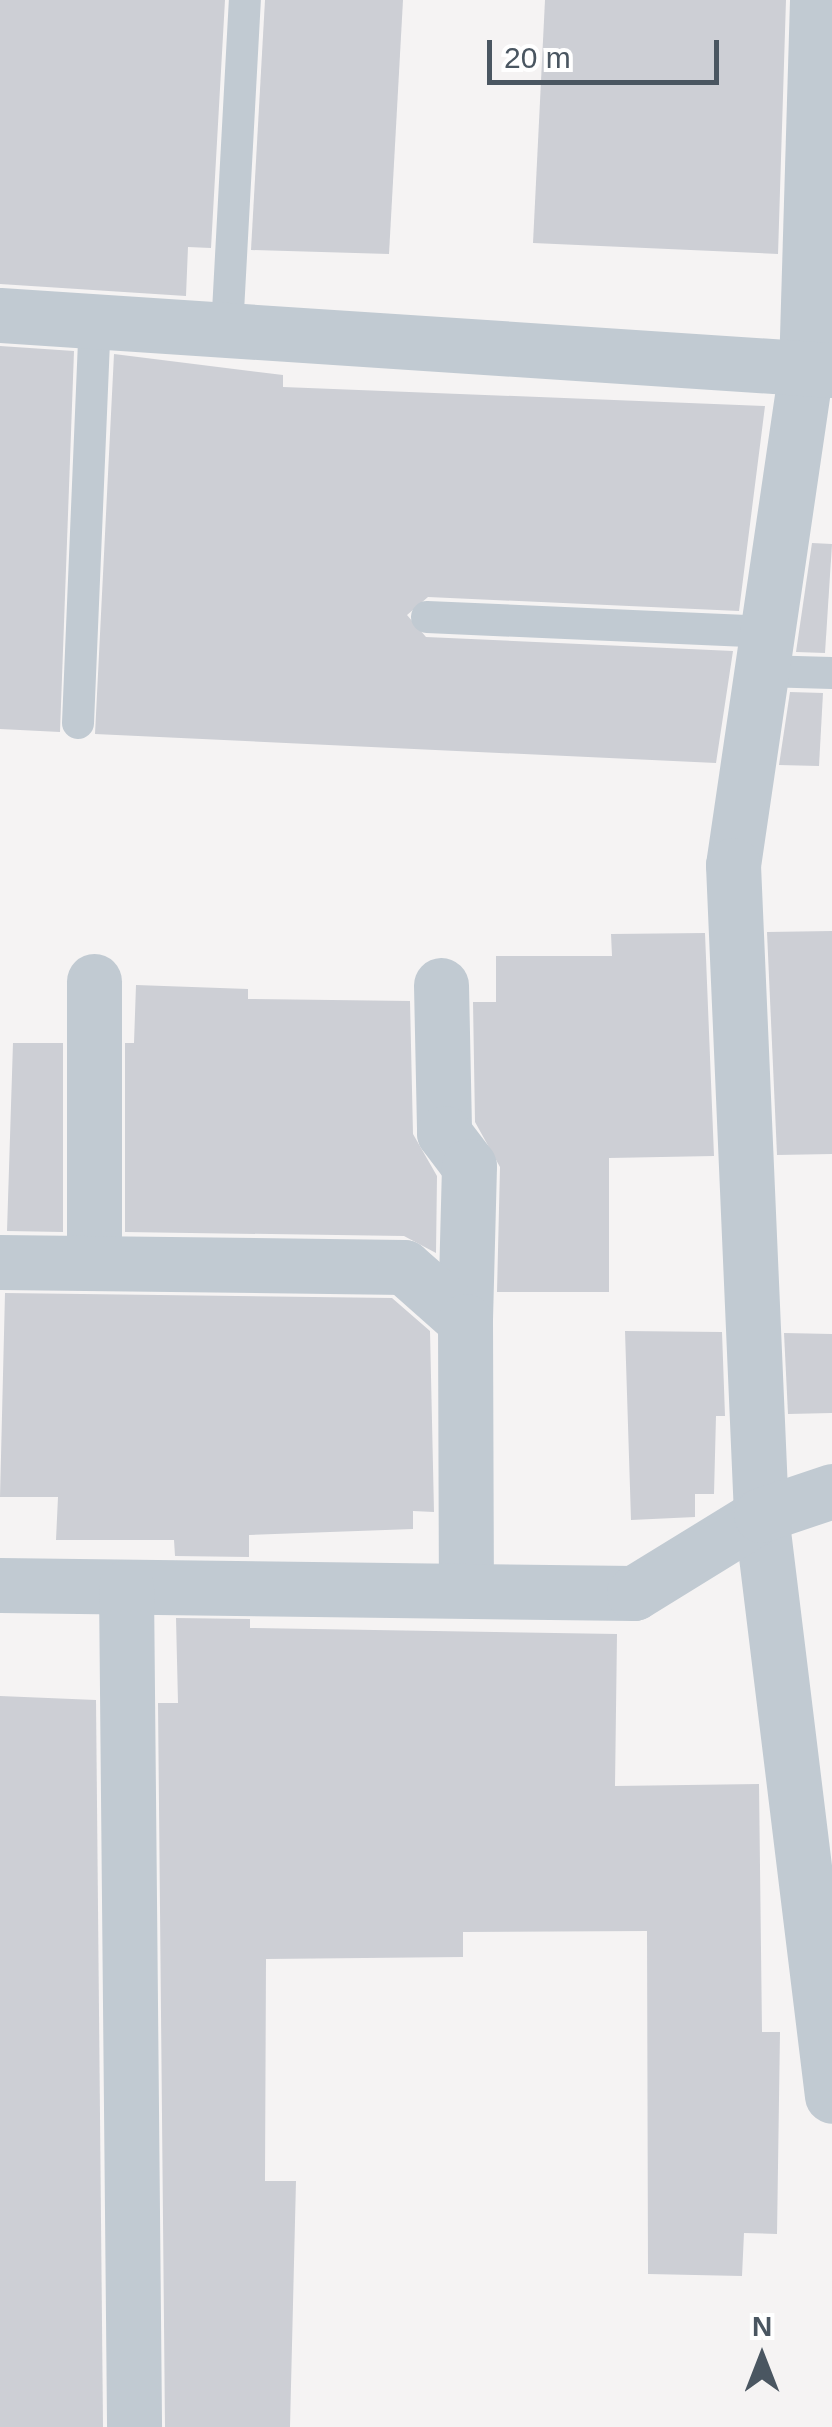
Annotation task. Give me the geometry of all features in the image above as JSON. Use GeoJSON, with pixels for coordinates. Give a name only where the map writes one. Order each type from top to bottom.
{"type":"FeatureCollection","features":[{"type":"Feature","properties":{"kind":"street"},"geometry":{"type":"LineString","coordinates":[[817,0],[819,370],[765,651],[733,864],[761,1515],[819,1906],[832,2096]]}},
{"type":"Feature","properties":{"kind":"street"},"geometry":{"type":"LineString","coordinates":[[0,315],[819,370]]}},
{"type":"Feature","properties":{"kind":"street"},"geometry":{"type":"LineString","coordinates":[[94,982],[94,1263]]}},
{"type":"Feature","properties":{"kind":"street"},"geometry":{"type":"LineString","coordinates":[[442,985],[444,1133],[469,1166],[466,1590]]}},
{"type":"Feature","properties":{"kind":"street"},"geometry":{"type":"LineString","coordinates":[[0,1262],[404,1267],[465,1321]]}},
{"type":"Feature","properties":{"kind":"street"},"geometry":{"type":"LineString","coordinates":[[0,1584],[634,1593],[761,1515],[832,1491]]}},
{"type":"Feature","properties":{"kind":"street"},"geometry":{"type":"LineString","coordinates":[[126,1586],[134,2427]]}},
{"type":"Feature","properties":{"kind":"lane"},"geometry":{"type":"LineString","coordinates":[[227,330],[244,0]]}},
{"type":"Feature","properties":{"kind":"lane"},"geometry":{"type":"LineString","coordinates":[[78,723],[96,321]]}},
{"type":"Feature","properties":{"kind":"lane"},"geometry":{"type":"LineString","coordinates":[[426,617],[765,651],[832,673]]}},
{"type":"Feature","properties":{"kind":"building"},"geometry":{"type":"Polygon","coordinates":[[[0,0],[225,0],[211,248],[188,247],[186,296],[0,284],[0,0]]]}},
{"type":"Feature","properties":{"kind":"building"},"geometry":{"type":"Polygon","coordinates":[[[265,0],[403,0],[389,254],[251,250],[265,0]]]}},
{"type":"Feature","properties":{"kind":"building"},"geometry":{"type":"Polygon","coordinates":[[[545,0],[786,0],[778,254],[533,243],[545,0]]]}},
{"type":"Feature","properties":{"kind":"building"},"geometry":{"type":"Polygon","coordinates":[[[0,346],[74,351],[60,732],[0,729],[0,346]]]}},
{"type":"Feature","properties":{"kind":"building"},"geometry":{"type":"Polygon","coordinates":[[[114,354],[283,375],[283,387],[765,406],[739,611],[428,597],[407,615],[426,637],[733,651],[716,763],[95,734],[114,354]]]}},
{"type":"Feature","properties":{"kind":"building"},"geometry":{"type":"Polygon","coordinates":[[[812,543],[832,544],[825,653],[796,652],[812,543]]]}},
{"type":"Feature","properties":{"kind":"building"},"geometry":{"type":"Polygon","coordinates":[[[790,692],[823,693],[819,766],[779,765],[790,692]]]}},
{"type":"Feature","properties":{"kind":"building"},"geometry":{"type":"Polygon","coordinates":[[[832,931],[832,1154],[777,1155],[767,932],[832,931]]]}},
{"type":"Feature","properties":{"kind":"building"},"geometry":{"type":"Polygon","coordinates":[[[705,933],[714,1156],[609,1158],[609,1292],[497,1292],[500,1167],[475,1122],[473,1002],[496,1002],[496,956],[612,956],[611,934],[705,933]]]}},
{"type":"Feature","properties":{"kind":"building"},"geometry":{"type":"Polygon","coordinates":[[[136,985],[248,989],[248,999],[410,1001],[413,1134],[437,1176],[436,1253],[404,1236],[125,1232],[125,1043],[134,1043],[136,985]]]}},
{"type":"Feature","properties":{"kind":"building"},"geometry":{"type":"Polygon","coordinates":[[[13,1043],[63,1043],[63,1232],[7,1231],[13,1043]]]}},
{"type":"Feature","properties":{"kind":"building"},"geometry":{"type":"Polygon","coordinates":[[[5,1293],[392,1298],[430,1331],[434,1512],[413,1511],[413,1529],[249,1535],[249,1557],[175,1556],[174,1540],[56,1540],[58,1497],[0,1497],[5,1293]]]}},
{"type":"Feature","properties":{"kind":"building"},"geometry":{"type":"Polygon","coordinates":[[[625,1331],[722,1332],[725,1416],[716,1416],[714,1494],[695,1494],[695,1517],[631,1520],[625,1331]]]}},
{"type":"Feature","properties":{"kind":"building"},"geometry":{"type":"Polygon","coordinates":[[[784,1333],[832,1334],[832,1413],[788,1414],[784,1333]]]}},
{"type":"Feature","properties":{"kind":"building"},"geometry":{"type":"Polygon","coordinates":[[[176,1618],[250,1619],[250,1628],[617,1634],[615,1786],[759,1784],[762,2032],[780,2032],[777,2234],[744,2233],[742,2276],[648,2274],[647,1931],[463,1932],[463,1957],[266,1959],[265,2181],[296,2181],[290,2427],[165,2427],[158,1703],[178,1703],[176,1618]]]}},
{"type":"Feature","properties":{"kind":"building"},"geometry":{"type":"Polygon","coordinates":[[[0,1696],[96,1700],[103,2427],[0,2427],[0,1696]]]}}]}
